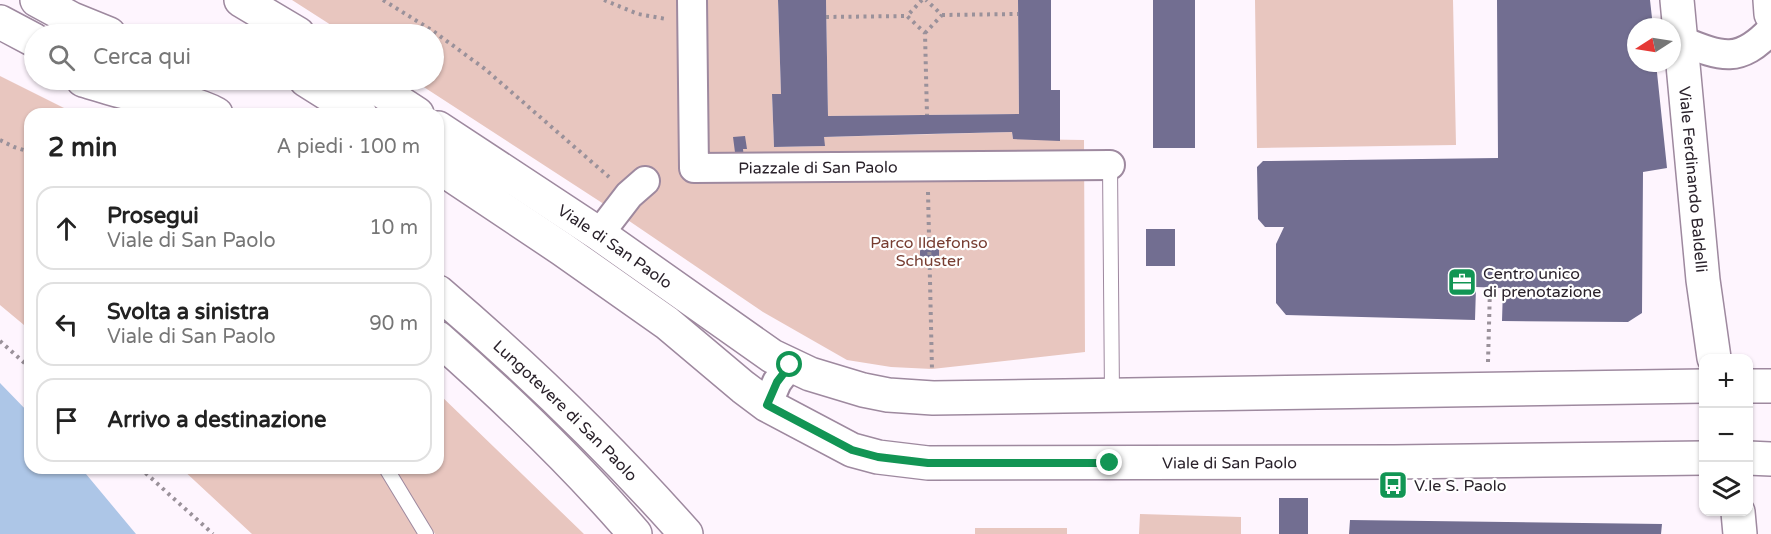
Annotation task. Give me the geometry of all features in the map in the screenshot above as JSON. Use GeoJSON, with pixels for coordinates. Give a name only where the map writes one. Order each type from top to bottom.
{"type":"FeatureCollection","features":[{"type":"Feature","properties":{"kind":"street"},"geometry":{"type":"LineString","coordinates":[[37,0],[84,24]]}},
{"type":"Feature","properties":{"kind":"street"},"geometry":{"type":"LineString","coordinates":[[241,0],[281,24]]}},
{"type":"Feature","properties":{"kind":"street","name":"Piazzale di San Paolo"},"geometry":{"type":"LineString","coordinates":[[692,0],[694,168],[1110,165]]}},
{"type":"Feature","properties":{"kind":"street","name":"Viale Ferdinando Baldelli"},"geometry":{"type":"LineString","coordinates":[[1677,0],[1703,280],[1713,354]]}},
{"type":"Feature","properties":{"kind":"street"},"geometry":{"type":"LineString","coordinates":[[1770,0],[1771,14]]}},
{"type":"Feature","properties":{"kind":"street"},"geometry":{"type":"LineString","coordinates":[[0,22],[24,35]]}},
{"type":"Feature","properties":{"kind":"street"},"geometry":{"type":"LineString","coordinates":[[1682,41],[1701,49],[1737,55],[1749,50],[1771,30]]}},
{"type":"Feature","properties":{"kind":"street"},"geometry":{"type":"LineString","coordinates":[[119,90],[180,98],[206,108]]}},
{"type":"Feature","properties":{"kind":"street"},"geometry":{"type":"LineString","coordinates":[[322,90],[350,108]]}},
{"type":"Feature","properties":{"kind":"street"},"geometry":{"type":"LineString","coordinates":[[380,90],[408,108]]}},
{"type":"Feature","properties":{"kind":"street","name":"Viale di San Paolo"},"geometry":{"type":"LineString","coordinates":[[444,132],[599,234],[771,356],[810,374],[888,395],[933,398],[1699,386]]}},
{"type":"Feature","properties":{"kind":"street","name":"Viale di San Paolo"},"geometry":{"type":"LineString","coordinates":[[444,170],[667,323],[767,405],[852,450],[878,457],[928,463],[1394,462],[1699,458]]}},
{"type":"Feature","properties":{"kind":"street"},"geometry":{"type":"LineString","coordinates":[[599,234],[637,188]]}},
{"type":"Feature","properties":{"kind":"street","name":"Lungotevere di San Paolo"},"geometry":{"type":"LineString","coordinates":[[444,297],[565,406],[686,534]]}},
{"type":"Feature","properties":{"kind":"street","name":"Lungotevere di San Paolo"},"geometry":{"type":"LineString","coordinates":[[444,344],[541,434],[635,534]]}},
{"type":"Feature","properties":{"kind":"street"},"geometry":{"type":"LineString","coordinates":[[767,405],[777,382],[790,365]]}},
{"type":"Feature","properties":{"kind":"street"},"geometry":{"type":"LineString","coordinates":[[1753,386],[1771,386]]}},
{"type":"Feature","properties":{"kind":"street"},"geometry":{"type":"LineString","coordinates":[[1753,458],[1771,459]]}},
{"type":"Feature","properties":{"kind":"street"},"geometry":{"type":"LineString","coordinates":[[1738,516],[1740,534]]}},
{"type":"Feature","properties":{"kind":"lane"},"geometry":{"type":"LineString","coordinates":[[1110,165],[1112,395]]}},
{"type":"Feature","properties":{"kind":"lane"},"geometry":{"type":"LineString","coordinates":[[390,474],[426,534]]}},
{"type":"Feature","properties":{"kind":"path"},"geometry":{"type":"LineString","coordinates":[[383,0],[422,24]]}},
{"type":"Feature","properties":{"kind":"path"},"geometry":{"type":"LineString","coordinates":[[604,0],[638,14]]}},
{"type":"Feature","properties":{"kind":"path"},"geometry":{"type":"LineString","coordinates":[[826,17],[907,15],[922,0]]}},
{"type":"Feature","properties":{"kind":"path"},"geometry":{"type":"LineString","coordinates":[[926,0],[942,15],[1018,14]]}},
{"type":"Feature","properties":{"kind":"path"},"geometry":{"type":"LineString","coordinates":[[907,15],[925,33],[927,114]]}},
{"type":"Feature","properties":{"kind":"path"},"geometry":{"type":"LineString","coordinates":[[925,33],[942,15]]}},
{"type":"Feature","properties":{"kind":"path"},"geometry":{"type":"LineString","coordinates":[[444,39],[637,188]]}},
{"type":"Feature","properties":{"kind":"path"},"geometry":{"type":"LineString","coordinates":[[0,140],[24,150]]}},
{"type":"Feature","properties":{"kind":"path"},"geometry":{"type":"LineString","coordinates":[[928,189],[933,398]]}},
{"type":"Feature","properties":{"kind":"path"},"geometry":{"type":"LineString","coordinates":[[1488,389],[1490,288]]}},
{"type":"Feature","properties":{"kind":"path"},"geometry":{"type":"LineString","coordinates":[[0,341],[24,363]]}},
{"type":"Feature","properties":{"kind":"path"},"geometry":{"type":"LineString","coordinates":[[147,474],[213,534]]}},
{"type":"Feature","properties":{"kind":"green space","name":"Parco Ildefonso Schuster"},"geometry":{"type":"Polygon","coordinates":[[[292,0],[778,0],[781,94],[772,94],[774,147],[824,146],[824,137],[1012,132],[1013,139],[1084,140],[1085,352],[932,369],[891,367],[847,360],[763,312],[613,210],[428,90],[444,90],[444,24],[329,24],[292,0]]]}},
{"type":"Feature","properties":{"kind":"green space"},"geometry":{"type":"Polygon","coordinates":[[[826,0],[1018,0],[1019,114],[828,116],[826,0]]]}},
{"type":"Feature","properties":{"kind":"green space"},"geometry":{"type":"Polygon","coordinates":[[[1255,0],[1453,0],[1456,145],[1257,148],[1255,0]]]}},
{"type":"Feature","properties":{"kind":"green space"},"geometry":{"type":"Polygon","coordinates":[[[0,76],[64,108],[24,108],[24,325],[0,305],[0,76]]]}},
{"type":"Feature","properties":{"kind":"green space"},"geometry":{"type":"Polygon","coordinates":[[[444,399],[584,534],[435,534],[396,474],[444,474],[444,399]]]}},
{"type":"Feature","properties":{"kind":"green space"},"geometry":{"type":"Polygon","coordinates":[[[187,474],[382,474],[419,534],[252,534],[187,474]]]}},
{"type":"Feature","properties":{"kind":"green space"},"geometry":{"type":"Polygon","coordinates":[[[1140,514],[1241,517],[1241,534],[1139,534],[1140,514]]]}},
{"type":"Feature","properties":{"kind":"green space"},"geometry":{"type":"Polygon","coordinates":[[[975,528],[1067,528],[1067,534],[975,534],[975,528]]]}},
{"type":"Feature","properties":{"kind":"water"},"geometry":{"type":"Polygon","coordinates":[[[0,383],[24,408],[24,474],[86,474],[136,534],[0,534],[0,383]]]}},
{"type":"Feature","properties":{"kind":"building"},"geometry":{"type":"Polygon","coordinates":[[[778,0],[826,0],[828,116],[1019,114],[1018,0],[1051,0],[1051,90],[1060,90],[1060,141],[1013,139],[1012,132],[824,137],[825,146],[774,147],[772,94],[781,94],[778,0]]]}},
{"type":"Feature","properties":{"kind":"building"},"geometry":{"type":"Polygon","coordinates":[[[1153,0],[1195,0],[1195,148],[1153,148],[1153,0]]]}},
{"type":"Feature","properties":{"kind":"building"},"geometry":{"type":"Polygon","coordinates":[[[1497,0],[1650,0],[1652,18],[1627,18],[1627,72],[1657,72],[1667,168],[1643,172],[1642,313],[1628,322],[1502,321],[1503,288],[1476,287],[1475,320],[1286,315],[1276,303],[1276,244],[1284,227],[1265,227],[1258,219],[1257,167],[1263,161],[1498,158],[1497,0]]]}},
{"type":"Feature","properties":{"kind":"building"},"geometry":{"type":"Polygon","coordinates":[[[745,136],[747,149],[743,149],[744,159],[736,160],[733,137],[745,136]]]}},
{"type":"Feature","properties":{"kind":"building"},"geometry":{"type":"Polygon","coordinates":[[[1146,229],[1175,229],[1175,266],[1146,266],[1146,229]]]}},
{"type":"Feature","properties":{"kind":"building"},"geometry":{"type":"Polygon","coordinates":[[[920,245],[939,245],[939,264],[920,264],[920,245]]]}},
{"type":"Feature","properties":{"kind":"building"},"geometry":{"type":"Polygon","coordinates":[[[1279,498],[1308,498],[1308,534],[1279,534],[1279,498]]]}},
{"type":"Feature","properties":{"kind":"building"},"geometry":{"type":"Polygon","coordinates":[[[1350,520],[1662,524],[1661,534],[1349,534],[1350,520]]]}},
{"type":"Feature","properties":{"kind":"place","name":"Centro unico di prenotazione"},"geometry":{"type":"Point","coordinates":[1462,282]}},
{"type":"Feature","properties":{"kind":"place","name":"V.le S. Paolo"},"geometry":{"type":"Point","coordinates":[1393,485]}},
{"type":"Feature","properties":{"kind":"route"},"geometry":{"type":"LineString","coordinates":[[790,365],[777,382],[767,405],[790,419],[852,450],[865,454],[928,463],[1110,463]]}}]}
